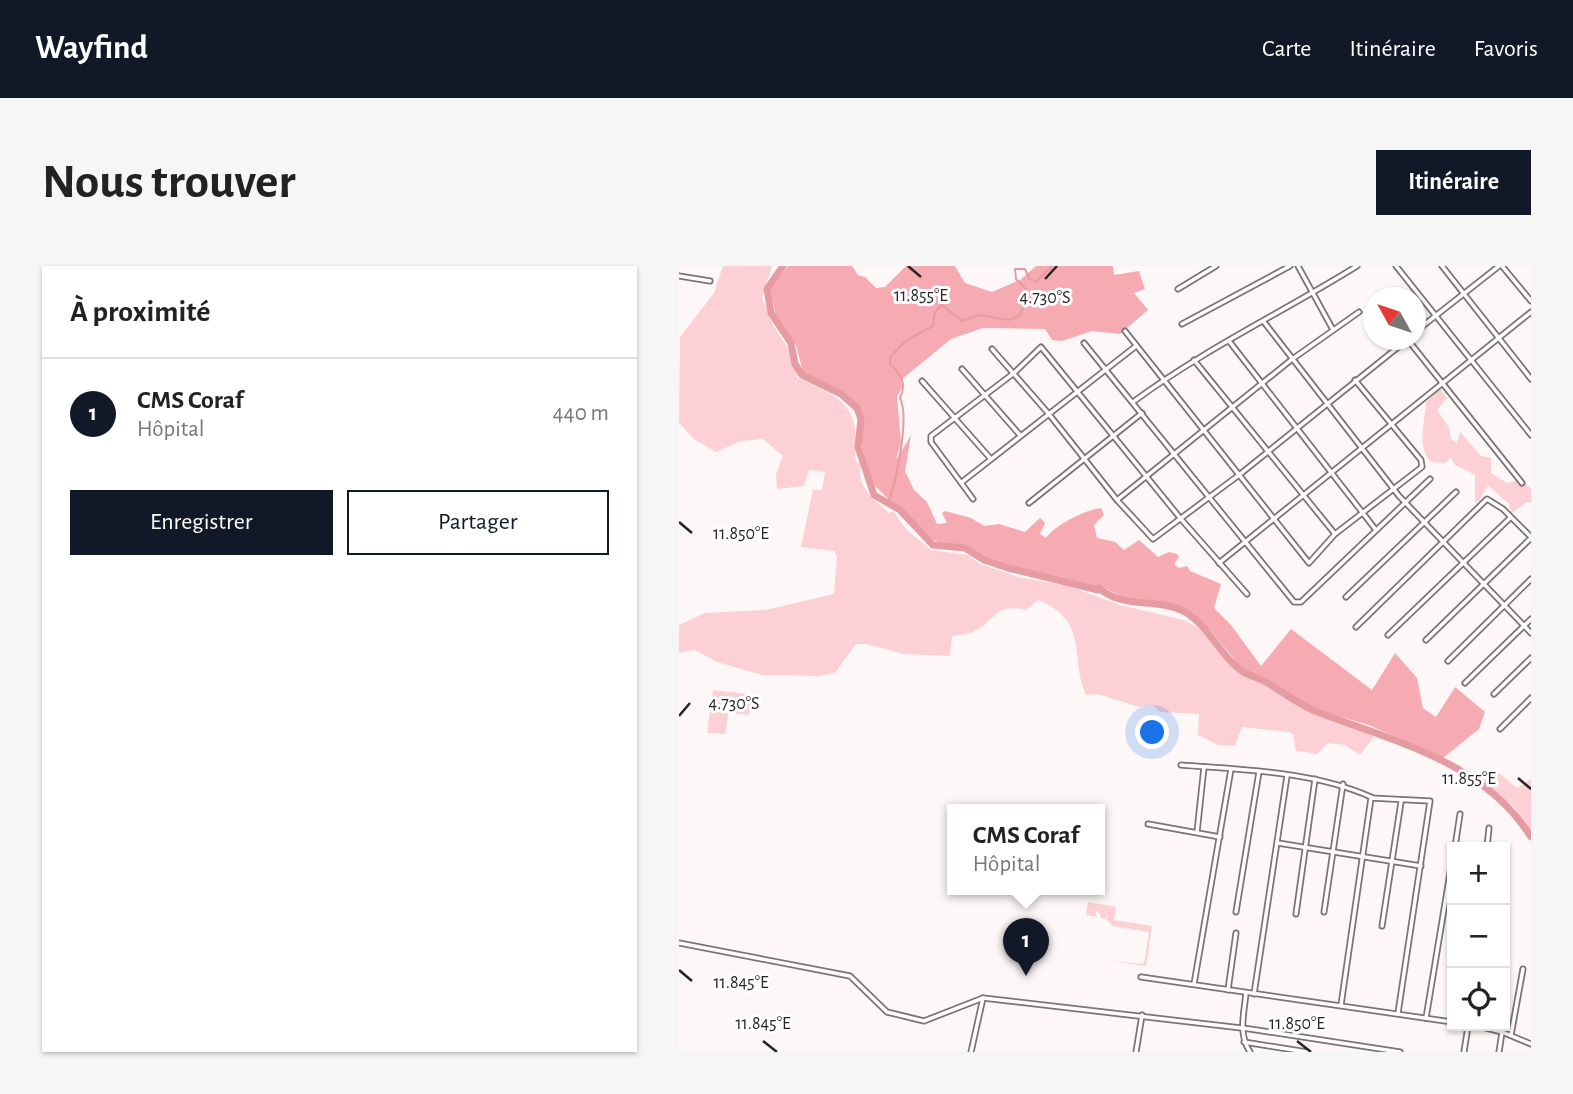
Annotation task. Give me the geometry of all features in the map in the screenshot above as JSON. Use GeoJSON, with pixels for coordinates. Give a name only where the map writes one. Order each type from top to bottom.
{"type":"FeatureCollection","features":[{"type":"Feature","properties":{"kind":"street"},"geometry":{"type":"LineString","coordinates":[[1178,289],[1216,266]]}},
{"type":"Feature","properties":{"kind":"street"},"geometry":{"type":"LineString","coordinates":[[1182,324],[1290,266]]}},
{"type":"Feature","properties":{"kind":"street"},"geometry":{"type":"LineString","coordinates":[[1298,266],[1332,329]]}},
{"type":"Feature","properties":{"kind":"street"},"geometry":{"type":"LineString","coordinates":[[1133,402],[1194,360],[1357,266]]}},
{"type":"Feature","properties":{"kind":"street"},"geometry":{"type":"LineString","coordinates":[[1396,266],[1531,435]]}},
{"type":"Feature","properties":{"kind":"street"},"geometry":{"type":"LineString","coordinates":[[1442,266],[1531,379]]}},
{"type":"Feature","properties":{"kind":"street"},"geometry":{"type":"LineString","coordinates":[[1426,324],[1501,266],[1531,301]]}},
{"type":"Feature","properties":{"kind":"street"},"geometry":{"type":"LineString","coordinates":[[679,276],[710,281]]}},
{"type":"Feature","properties":{"kind":"street"},"geometry":{"type":"LineString","coordinates":[[1117,500],[1291,360],[1359,312]]}},
{"type":"Feature","properties":{"kind":"street"},"geometry":{"type":"LineString","coordinates":[[1219,563],[1470,359],[1531,313]]}},
{"type":"Feature","properties":{"kind":"street"},"geometry":{"type":"LineString","coordinates":[[1264,322],[1291,360],[1404,501],[1531,633]]}},
{"type":"Feature","properties":{"kind":"street"},"geometry":{"type":"LineString","coordinates":[[1125,331],[1310,563],[1335,534],[1422,463],[1355,380]]}},
{"type":"Feature","properties":{"kind":"street"},"geometry":{"type":"LineString","coordinates":[[1229,341],[1376,530]]}},
{"type":"Feature","properties":{"kind":"street"},"geometry":{"type":"LineString","coordinates":[[1084,343],[1297,603],[1430,479]]}},
{"type":"Feature","properties":{"kind":"street"},"geometry":{"type":"LineString","coordinates":[[962,482],[1019,434],[1136,346]]}},
{"type":"Feature","properties":{"kind":"street"},"geometry":{"type":"LineString","coordinates":[[973,499],[930,439],[954,417],[1014,373],[1041,347],[1181,519],[1247,594]]}},
{"type":"Feature","properties":{"kind":"street"},"geometry":{"type":"LineString","coordinates":[[992,349],[1048,413],[1117,500],[1153,539],[1239,475],[1394,350]]}},
{"type":"Feature","properties":{"kind":"street"},"geometry":{"type":"LineString","coordinates":[[1415,350],[1522,483]]}},
{"type":"Feature","properties":{"kind":"street"},"geometry":{"type":"LineString","coordinates":[[1194,360],[1335,534]]}},
{"type":"Feature","properties":{"kind":"street"},"geometry":{"type":"LineString","coordinates":[[961,369],[1019,434]]}},
{"type":"Feature","properties":{"kind":"street"},"geometry":{"type":"LineString","coordinates":[[922,381],[990,458]]}},
{"type":"Feature","properties":{"kind":"street"},"geometry":{"type":"LineString","coordinates":[[1029,503],[1142,413]]}},
{"type":"Feature","properties":{"kind":"street"},"geometry":{"type":"LineString","coordinates":[[1346,597],[1456,492]]}},
{"type":"Feature","properties":{"kind":"street"},"geometry":{"type":"LineString","coordinates":[[1356,626],[1489,499],[1531,537],[1426,640]]}},
{"type":"Feature","properties":{"kind":"street"},"geometry":{"type":"LineString","coordinates":[[1388,635],[1510,517]]}},
{"type":"Feature","properties":{"kind":"street"},"geometry":{"type":"LineString","coordinates":[[1448,661],[1531,579]]}},
{"type":"Feature","properties":{"kind":"street"},"geometry":{"type":"LineString","coordinates":[[1465,682],[1531,619]]}},
{"type":"Feature","properties":{"kind":"street"},"geometry":{"type":"LineString","coordinates":[[1494,694],[1531,659]]}},
{"type":"Feature","properties":{"kind":"street"},"geometry":{"type":"LineString","coordinates":[[1500,729],[1531,698]]}},
{"type":"Feature","properties":{"kind":"street"},"geometry":{"type":"LineString","coordinates":[[1181,765],[1315,779],[1343,784],[1371,797],[1401,802],[1430,802],[1398,1013]]}},
{"type":"Feature","properties":{"kind":"street"},"geometry":{"type":"LineString","coordinates":[[1197,832],[1204,767]]}},
{"type":"Feature","properties":{"kind":"street"},"geometry":{"type":"LineString","coordinates":[[1194,984],[1231,769]]}},
{"type":"Feature","properties":{"kind":"street"},"geometry":{"type":"LineString","coordinates":[[1236,912],[1259,772]]}},
{"type":"Feature","properties":{"kind":"street"},"geometry":{"type":"LineString","coordinates":[[1254,994],[1287,776]]}},
{"type":"Feature","properties":{"kind":"street"},"geometry":{"type":"LineString","coordinates":[[1296,914],[1303,848],[1315,779]]}},
{"type":"Feature","properties":{"kind":"street"},"geometry":{"type":"LineString","coordinates":[[1324,912],[1343,784]]}},
{"type":"Feature","properties":{"kind":"street"},"geometry":{"type":"LineString","coordinates":[[1341,1005],[1360,856],[1371,797]]}},
{"type":"Feature","properties":{"kind":"street"},"geometry":{"type":"LineString","coordinates":[[1382,926],[1401,802]]}},
{"type":"Feature","properties":{"kind":"street"},"geometry":{"type":"LineString","coordinates":[[1456,842],[1460,814]]}},
{"type":"Feature","properties":{"kind":"street"},"geometry":{"type":"LineString","coordinates":[[1148,824],[1220,837]]}},
{"type":"Feature","properties":{"kind":"street"},"geometry":{"type":"LineString","coordinates":[[1488,842],[1489,828]]}},
{"type":"Feature","properties":{"kind":"street"},"geometry":{"type":"LineString","coordinates":[[1277,843],[1421,866]]}},
{"type":"Feature","properties":{"kind":"street"},"geometry":{"type":"LineString","coordinates":[[1426,1018],[1447,899]]}},
{"type":"Feature","properties":{"kind":"street"},"geometry":{"type":"LineString","coordinates":[[1228,990],[1236,933]]}},
{"type":"Feature","properties":{"kind":"street"},"geometry":{"type":"LineString","coordinates":[[679,943],[851,976],[879,1006],[896,1017],[924,1021],[983,998],[1142,1014],[1400,1052]]}},
{"type":"Feature","properties":{"kind":"street"},"geometry":{"type":"LineString","coordinates":[[1511,1035],[1523,969]]}},
{"type":"Feature","properties":{"kind":"street"},"geometry":{"type":"LineString","coordinates":[[1141,977],[1447,1021]]}},
{"type":"Feature","properties":{"kind":"street"},"geometry":{"type":"LineString","coordinates":[[1246,993],[1242,1028],[1244,1042],[1250,1052]]}},
{"type":"Feature","properties":{"kind":"street"},"geometry":{"type":"LineString","coordinates":[[971,1052],[983,998]]}},
{"type":"Feature","properties":{"kind":"street"},"geometry":{"type":"LineString","coordinates":[[1136,1052],[1142,1014]]}},
{"type":"Feature","properties":{"kind":"street"},"geometry":{"type":"LineString","coordinates":[[1464,1052],[1467,1031]]}},
{"type":"Feature","properties":{"kind":"street"},"geometry":{"type":"LineString","coordinates":[[1499,1052],[1502,1032],[1531,1044]]}},
{"type":"Feature","properties":{"kind":"street"},"geometry":{"type":"LineString","coordinates":[[1244,1042],[1307,1052]]}},
{"type":"Feature","properties":{"kind":"shaded area"},"geometry":{"type":"Polygon","coordinates":[[[723,266],[772,266],[762,298],[773,325],[789,350],[798,378],[837,398],[845,406],[855,427],[855,460],[861,465],[861,480],[867,492],[889,513],[893,511],[907,530],[931,550],[968,555],[980,564],[1018,577],[1068,586],[1120,605],[1184,620],[1198,628],[1238,670],[1309,710],[1360,728],[1374,737],[1360,755],[1345,745],[1328,743],[1317,754],[1296,751],[1293,734],[1289,732],[1242,727],[1235,746],[1218,745],[1198,735],[1199,714],[1160,712],[1153,705],[1139,707],[1098,694],[1086,695],[1072,629],[1065,618],[1038,600],[1026,610],[1002,610],[975,631],[952,636],[950,656],[904,654],[856,644],[835,673],[819,676],[762,675],[717,662],[695,650],[679,653],[679,625],[705,613],[765,610],[834,594],[837,556],[834,551],[801,547],[813,490],[822,490],[825,472],[809,470],[804,486],[777,489],[776,474],[783,456],[763,439],[741,441],[716,452],[695,440],[679,423],[680,337],[714,293],[723,266]]]}},
{"type":"Feature","properties":{"kind":"shaded area"},"geometry":{"type":"Polygon","coordinates":[[[788,266],[852,266],[858,275],[865,277],[876,288],[885,287],[906,266],[955,266],[965,283],[992,292],[1020,280],[1036,266],[1113,266],[1114,275],[1139,271],[1145,289],[1134,293],[1148,310],[1120,334],[1092,331],[1062,341],[1052,340],[1045,329],[983,328],[951,339],[901,380],[902,387],[897,397],[901,442],[896,460],[911,435],[905,471],[914,490],[927,502],[937,524],[947,523],[942,513],[945,511],[971,518],[984,526],[999,524],[1025,532],[1040,518],[1045,523],[1040,534],[1046,538],[1070,519],[1101,508],[1104,515],[1094,525],[1097,538],[1115,542],[1124,550],[1139,540],[1158,557],[1169,552],[1177,554],[1179,557],[1174,564],[1179,568],[1187,566],[1190,571],[1221,584],[1214,608],[1231,625],[1261,666],[1291,629],[1372,690],[1395,653],[1417,678],[1423,708],[1436,717],[1455,687],[1485,712],[1479,729],[1443,758],[1369,725],[1320,711],[1293,698],[1240,666],[1210,630],[1179,608],[1159,602],[1129,600],[1101,586],[1094,587],[1015,568],[986,558],[967,547],[940,543],[926,536],[873,484],[862,448],[862,412],[846,395],[803,372],[796,345],[778,325],[770,289],[788,266]]]}},
{"type":"Feature","properties":{"kind":"shaded area"},"geometry":{"type":"Polygon","coordinates":[[[1440,389],[1447,398],[1437,410],[1449,427],[1451,439],[1457,443],[1460,432],[1481,456],[1491,458],[1491,473],[1507,483],[1520,480],[1531,488],[1531,503],[1527,502],[1511,514],[1509,504],[1488,485],[1479,501],[1475,502],[1475,475],[1455,465],[1451,458],[1444,463],[1431,462],[1426,456],[1423,434],[1426,402],[1440,389]]]}},
{"type":"Feature","properties":{"kind":"shaded area"},"geometry":{"type":"Polygon","coordinates":[[[713,690],[746,694],[752,700],[749,715],[729,713],[731,697],[725,734],[707,733],[713,690]]]}},
{"type":"Feature","properties":{"kind":"shaded area"},"geometry":{"type":"Polygon","coordinates":[[[1495,770],[1517,788],[1531,779],[1531,832],[1514,807],[1479,778],[1495,770]]]}},
{"type":"Feature","properties":{"kind":"shaded area"},"geometry":{"type":"Polygon","coordinates":[[[1088,902],[1116,907],[1114,920],[1152,926],[1146,966],[1109,961],[1144,964],[1149,932],[1113,926],[1107,920],[1108,907],[1106,919],[1101,918],[1098,910],[1095,914],[1098,917],[1086,915],[1088,902]]]}},
{"type":"Feature","properties":{"kind":"waterway"},"geometry":{"type":"LineString","coordinates":[[783,266],[767,289],[771,313],[791,343],[795,364],[802,375],[841,394],[857,408],[861,419],[858,447],[874,495],[900,510],[933,545],[965,548],[984,560],[1008,568],[1098,590],[1099,588],[1119,599],[1164,605],[1185,612],[1202,626],[1229,659],[1245,673],[1266,682],[1313,710],[1408,745],[1464,773],[1489,790],[1512,812],[1531,837]]}},
{"type":"Feature","properties":{"kind":"waterway"},"geometry":{"type":"LineString","coordinates":[[888,503],[903,434],[903,407],[900,398],[903,383],[890,364],[890,357],[907,340],[933,326],[935,312],[942,305],[962,321],[980,315],[1009,320],[1019,316],[1024,306],[1026,289],[1016,279],[1015,269],[1025,269],[1029,278],[1036,282],[1052,266]]}},
{"type":"Feature","properties":{"kind":"place","name":"CMS Coraf"},"geometry":{"type":"Point","coordinates":[1026,976]}}]}
